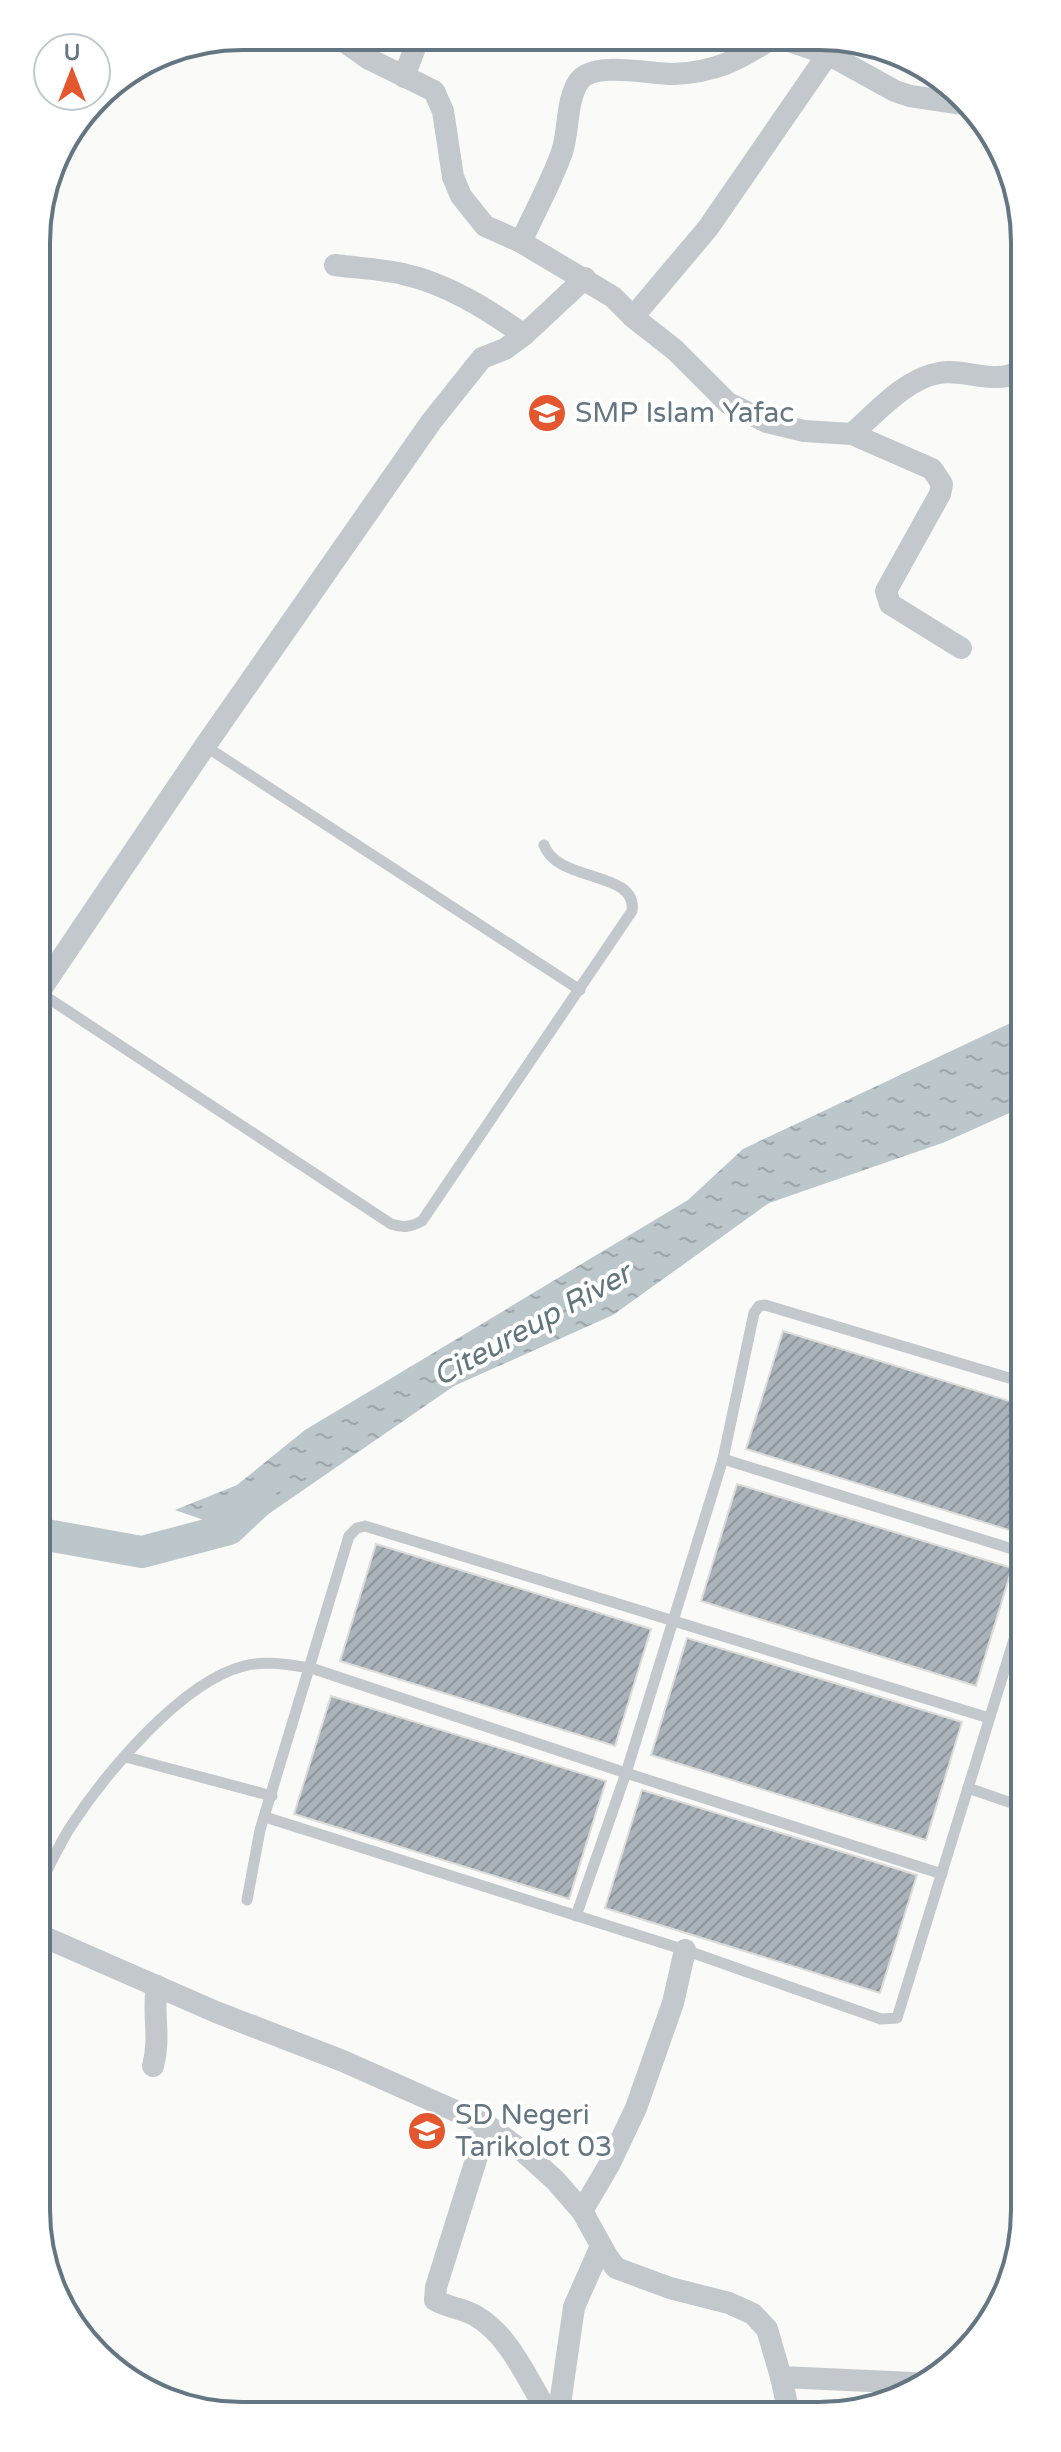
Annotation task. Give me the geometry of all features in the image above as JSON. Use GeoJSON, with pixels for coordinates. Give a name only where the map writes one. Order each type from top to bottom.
{"type":"FeatureCollection","features":[{"type":"Feature","properties":{"kind":"street"},"geometry":{"type":"LineString","coordinates":[[356,50],[434,91],[439,101],[453,177],[471,211],[485,226],[521,242],[613,297],[675,350],[728,403],[767,422],[804,431],[852,434],[932,469],[942,484],[940,494],[886,591],[886,597],[890,604],[961,648]]}},
{"type":"Feature","properties":{"kind":"street"},"geometry":{"type":"LineString","coordinates":[[404,77],[414,50]]}},
{"type":"Feature","properties":{"kind":"street"},"geometry":{"type":"LineString","coordinates":[[521,242],[558,163],[576,88],[586,75],[597,71],[671,74],[715,69],[740,60],[755,50]]}},
{"type":"Feature","properties":{"kind":"street"},"geometry":{"type":"LineString","coordinates":[[633,317],[708,228],[833,50]]}},
{"type":"Feature","properties":{"kind":"street"},"geometry":{"type":"LineString","coordinates":[[841,52],[895,91],[951,102]]}},
{"type":"Feature","properties":{"kind":"street"},"geometry":{"type":"LineString","coordinates":[[335,265],[403,274],[439,285],[483,306],[524,335]]}},
{"type":"Feature","properties":{"kind":"street"},"geometry":{"type":"LineString","coordinates":[[50,976],[378,495],[475,365],[524,335],[585,278]]}},
{"type":"Feature","properties":{"kind":"street"},"geometry":{"type":"LineString","coordinates":[[852,434],[923,377],[950,372],[996,377],[1011,375]]}},
{"type":"Feature","properties":{"kind":"street"},"geometry":{"type":"LineString","coordinates":[[50,1939],[343,2061],[487,2125],[543,2169],[582,2211],[616,2268],[670,2288],[729,2303],[753,2314],[767,2329],[786,2402]]}},
{"type":"Feature","properties":{"kind":"street"},"geometry":{"type":"LineString","coordinates":[[582,2211],[609,2165],[636,2108],[673,2003],[685,1950]]}},
{"type":"Feature","properties":{"kind":"street"},"geometry":{"type":"LineString","coordinates":[[153,2066],[158,2042],[154,2006],[157,1986]]}},
{"type":"Feature","properties":{"kind":"street"},"geometry":{"type":"LineString","coordinates":[[487,2125],[436,2287],[435,2300],[479,2317],[496,2333],[512,2352],[542,2402]]}},
{"type":"Feature","properties":{"kind":"street"},"geometry":{"type":"LineString","coordinates":[[560,2402],[574,2307],[601,2246]]}},
{"type":"Feature","properties":{"kind":"street"},"geometry":{"type":"LineString","coordinates":[[781,2377],[903,2383]]}},
{"type":"Feature","properties":{"kind":"lane"},"geometry":{"type":"LineString","coordinates":[[205,746],[580,990]]}},
{"type":"Feature","properties":{"kind":"lane"},"geometry":{"type":"LineString","coordinates":[[50,999],[391,1224],[412,1226],[422,1221],[632,911],[629,894],[621,887],[554,861],[544,845]]}},
{"type":"Feature","properties":{"kind":"lane"},"geometry":{"type":"LineString","coordinates":[[576,1916],[626,1773],[723,1459],[754,1313],[759,1306],[765,1305],[1011,1379]]}},
{"type":"Feature","properties":{"kind":"lane"},"geometry":{"type":"LineString","coordinates":[[723,1459],[1011,1549]]}},
{"type":"Feature","properties":{"kind":"lane"},"geometry":{"type":"LineString","coordinates":[[247,1900],[265,1817],[349,1536],[357,1528],[365,1526],[989,1718]]}},
{"type":"Feature","properties":{"kind":"lane"},"geometry":{"type":"LineString","coordinates":[[265,1817],[685,1950],[889,2020],[897,2018],[1011,1648]]}},
{"type":"Feature","properties":{"kind":"lane"},"geometry":{"type":"LineString","coordinates":[[50,1865],[69,1828],[126,1757],[183,1699],[206,1681],[227,1671],[272,1662],[311,1668],[942,1874]]}},
{"type":"Feature","properties":{"kind":"lane"},"geometry":{"type":"LineString","coordinates":[[126,1757],[272,1796]]}},
{"type":"Feature","properties":{"kind":"lane"},"geometry":{"type":"LineString","coordinates":[[968,1788],[1011,1803]]}},
{"type":"Feature","properties":{"kind":"water"},"geometry":{"type":"Polygon","coordinates":[[[1011,1023],[1011,1112],[945,1142],[769,1203],[613,1315],[454,1386],[241,1533],[175,1510],[237,1485],[305,1430],[688,1200],[743,1149],[1011,1023]]]}},
{"type":"Feature","properties":{"kind":"building"},"geometry":{"type":"Polygon","coordinates":[[[783,1331],[1011,1402],[1011,1531],[746,1449],[783,1331]]]}},
{"type":"Feature","properties":{"kind":"building"},"geometry":{"type":"Polygon","coordinates":[[[737,1484],[1011,1568],[976,1686],[701,1601],[737,1484]]]}},
{"type":"Feature","properties":{"kind":"building"},"geometry":{"type":"Polygon","coordinates":[[[376,1544],[651,1629],[615,1746],[340,1661],[376,1544]]]}},
{"type":"Feature","properties":{"kind":"building"},"geometry":{"type":"Polygon","coordinates":[[[687,1638],[962,1722],[926,1840],[651,1755],[687,1638]]]}},
{"type":"Feature","properties":{"kind":"building"},"geometry":{"type":"Polygon","coordinates":[[[331,1696],[606,1781],[569,1899],[294,1814],[331,1696]]]}},
{"type":"Feature","properties":{"kind":"building"},"geometry":{"type":"Polygon","coordinates":[[[642,1790],[917,1875],[880,1993],[605,1908],[642,1790]]]}},
{"type":"Feature","properties":{"kind":"waterway","name":"Citeureup River"},"geometry":{"type":"LineString","coordinates":[[50,1536],[142,1552],[229,1529],[261,1499]]}},
{"type":"Feature","properties":{"kind":"place","name":"SMP Islam Yafac"},"geometry":{"type":"Point","coordinates":[547,413]}},
{"type":"Feature","properties":{"kind":"place","name":"SD Negeri Tarikolot 03"},"geometry":{"type":"Point","coordinates":[427,2131]}}]}
